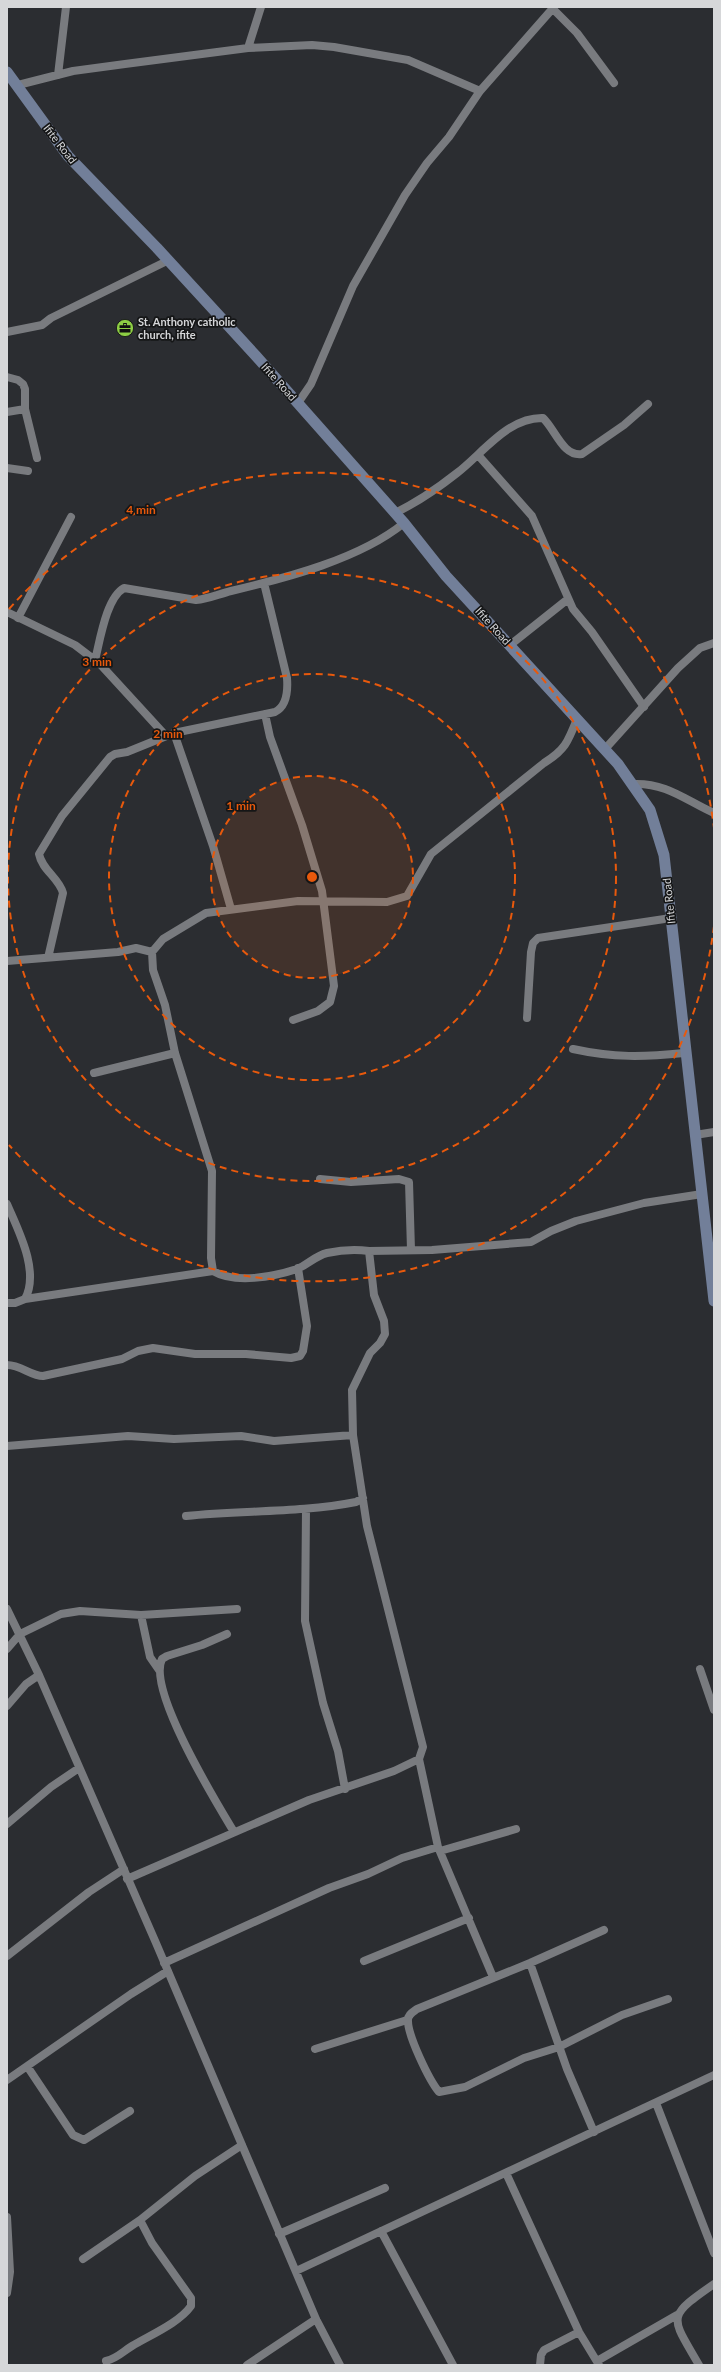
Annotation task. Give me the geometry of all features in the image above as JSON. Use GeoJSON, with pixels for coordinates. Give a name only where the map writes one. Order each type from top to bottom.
{"type":"FeatureCollection","features":[{"type":"Feature","properties":{"kind":"street"},"geometry":{"type":"LineString","coordinates":[[58,75],[66,7]]}},
{"type":"Feature","properties":{"kind":"street"},"geometry":{"type":"LineString","coordinates":[[248,48],[261,7]]}},
{"type":"Feature","properties":{"kind":"street"},"geometry":{"type":"LineString","coordinates":[[298,403],[311,384],[353,286],[405,195],[427,163],[449,137],[480,91],[554,8],[577,33],[614,83]]}},
{"type":"Feature","properties":{"kind":"street"},"geometry":{"type":"LineString","coordinates":[[18,85],[58,75],[248,48],[320,46],[408,60],[480,91]]}},
{"type":"Feature","properties":{"kind":"street","name":"Ifite Road"},"geometry":{"type":"LineString","coordinates":[[7,72],[18,85],[47,130],[68,156],[168,260],[298,403],[404,523],[446,576],[605,749],[634,784],[650,810],[657,828],[664,855],[684,1053],[712,1271],[714,1300]]}},
{"type":"Feature","properties":{"kind":"street"},"geometry":{"type":"LineString","coordinates":[[7,332],[42,325],[51,318],[168,260]]}},
{"type":"Feature","properties":{"kind":"street"},"geometry":{"type":"LineString","coordinates":[[7,377],[18,380],[26,389],[25,409],[38,458]]}},
{"type":"Feature","properties":{"kind":"street"},"geometry":{"type":"LineString","coordinates":[[395,513],[433,491],[511,427],[531,418],[544,418],[550,424],[566,449],[576,454],[582,454],[624,425],[648,404]]}},
{"type":"Feature","properties":{"kind":"street"},"geometry":{"type":"LineString","coordinates":[[7,412],[25,409]]}},
{"type":"Feature","properties":{"kind":"street"},"geometry":{"type":"LineString","coordinates":[[478,455],[532,516],[563,582],[568,600],[573,609],[592,632],[644,706]]}},
{"type":"Feature","properties":{"kind":"street"},"geometry":{"type":"LineString","coordinates":[[7,468],[28,471]]}},
{"type":"Feature","properties":{"kind":"street"},"geometry":{"type":"LineString","coordinates":[[18,618],[71,517]]}},
{"type":"Feature","properties":{"kind":"street"},"geometry":{"type":"LineString","coordinates":[[95,660],[110,606],[117,592],[124,588],[196,600],[207,599],[219,594],[264,583],[354,554],[388,536],[404,523]]}},
{"type":"Feature","properties":{"kind":"street"},"geometry":{"type":"LineString","coordinates":[[48,958],[63,893],[61,886],[41,861],[39,854],[66,811],[110,757],[174,733],[265,714],[279,710],[283,705],[288,686],[274,618],[264,583]]}},
{"type":"Feature","properties":{"kind":"street"},"geometry":{"type":"LineString","coordinates":[[510,645],[568,600]]}},
{"type":"Feature","properties":{"kind":"street"},"geometry":{"type":"LineString","coordinates":[[7,612],[75,645],[95,660],[166,736]]}},
{"type":"Feature","properties":{"kind":"street"},"geometry":{"type":"LineString","coordinates":[[605,749],[683,663],[700,648],[714,643]]}},
{"type":"Feature","properties":{"kind":"street"},"geometry":{"type":"LineString","coordinates":[[265,714],[279,765],[302,825],[324,902],[323,913],[329,937],[334,994],[330,1002],[318,1011],[294,1020]]}},
{"type":"Feature","properties":{"kind":"street"},"geometry":{"type":"LineString","coordinates":[[213,1271],[211,1258],[212,1171],[175,1053],[165,1004],[153,970],[152,952],[163,939],[206,913],[298,901],[387,902],[407,896],[431,854],[538,768],[559,754],[565,747],[577,720]]}},
{"type":"Feature","properties":{"kind":"street"},"geometry":{"type":"LineString","coordinates":[[174,733],[211,838],[231,909]]}},
{"type":"Feature","properties":{"kind":"street"},"geometry":{"type":"LineString","coordinates":[[634,784],[651,783],[670,790],[714,813]]}},
{"type":"Feature","properties":{"kind":"street"},"geometry":{"type":"LineString","coordinates":[[527,1018],[531,952],[533,943],[538,938],[670,918]]}},
{"type":"Feature","properties":{"kind":"street"},"geometry":{"type":"LineString","coordinates":[[7,961],[118,952],[136,948],[152,952]]}},
{"type":"Feature","properties":{"kind":"street"},"geometry":{"type":"LineString","coordinates":[[573,1049],[603,1056],[620,1057],[684,1053]]}},
{"type":"Feature","properties":{"kind":"street"},"geometry":{"type":"LineString","coordinates":[[94,1073],[175,1053]]}},
{"type":"Feature","properties":{"kind":"street"},"geometry":{"type":"LineString","coordinates":[[695,1134],[714,1132]]}},
{"type":"Feature","properties":{"kind":"street"},"geometry":{"type":"LineString","coordinates":[[320,1179],[351,1182],[399,1179],[409,1182],[411,1250]]}},
{"type":"Feature","properties":{"kind":"street"},"geometry":{"type":"LineString","coordinates":[[7,1303],[15,1303],[26,1299],[213,1271],[220,1276],[244,1278],[298,1268],[326,1254],[352,1249],[369,1251],[411,1250],[487,1247],[531,1242],[551,1230],[576,1222],[644,1203],[702,1194]]}},
{"type":"Feature","properties":{"kind":"street"},"geometry":{"type":"LineString","coordinates":[[7,1204],[27,1259],[30,1280],[29,1292],[26,1299]]}},
{"type":"Feature","properties":{"kind":"street"},"geometry":{"type":"LineString","coordinates":[[128,1879],[309,1800],[345,1789],[415,1763],[419,1759],[423,1747],[391,1625],[362,1498],[353,1436],[352,1390],[370,1354],[380,1343],[385,1334],[384,1321],[374,1294],[369,1251]]}},
{"type":"Feature","properties":{"kind":"street"},"geometry":{"type":"LineString","coordinates":[[7,1365],[28,1370],[36,1376],[43,1376],[122,1359],[138,1351],[153,1348],[195,1354],[246,1354],[291,1358],[300,1356],[304,1351],[307,1326],[298,1268]]}},
{"type":"Feature","properties":{"kind":"street"},"geometry":{"type":"LineString","coordinates":[[7,1446],[128,1436],[174,1439],[241,1436],[274,1440],[353,1436]]}},
{"type":"Feature","properties":{"kind":"street"},"geometry":{"type":"LineString","coordinates":[[186,1516],[220,1512],[306,1510],[356,1502],[362,1498]]}},
{"type":"Feature","properties":{"kind":"street"},"geometry":{"type":"LineString","coordinates":[[306,1510],[305,1621],[323,1702],[338,1750],[345,1789]]}},
{"type":"Feature","properties":{"kind":"street"},"geometry":{"type":"LineString","coordinates":[[7,1609],[39,1675],[124,1869],[316,2319],[340,2365]]}},
{"type":"Feature","properties":{"kind":"street"},"geometry":{"type":"LineString","coordinates":[[7,1649],[20,1634],[61,1614],[80,1611],[142,1615],[237,1609]]}},
{"type":"Feature","properties":{"kind":"street"},"geometry":{"type":"LineString","coordinates":[[142,1615],[150,1657],[159,1670],[165,1697],[178,1730],[234,1832]]}},
{"type":"Feature","properties":{"kind":"street"},"geometry":{"type":"LineString","coordinates":[[159,1670],[162,1659],[167,1656],[202,1645],[227,1634]]}},
{"type":"Feature","properties":{"kind":"street"},"geometry":{"type":"LineString","coordinates":[[700,1669],[714,1710]]}},
{"type":"Feature","properties":{"kind":"street"},"geometry":{"type":"LineString","coordinates":[[7,1706],[26,1684],[39,1675]]}},
{"type":"Feature","properties":{"kind":"street"},"geometry":{"type":"LineString","coordinates":[[419,1759],[439,1849],[493,1977]]}},
{"type":"Feature","properties":{"kind":"street"},"geometry":{"type":"LineString","coordinates":[[7,1824],[51,1787],[79,1768]]}},
{"type":"Feature","properties":{"kind":"street"},"geometry":{"type":"LineString","coordinates":[[164,1963],[329,1888],[368,1874],[402,1858],[516,1828]]}},
{"type":"Feature","properties":{"kind":"street"},"geometry":{"type":"LineString","coordinates":[[7,1956],[89,1892],[124,1869]]}},
{"type":"Feature","properties":{"kind":"street"},"geometry":{"type":"LineString","coordinates":[[364,1961],[469,1918]]}},
{"type":"Feature","properties":{"kind":"street"},"geometry":{"type":"LineString","coordinates":[[604,1930],[530,1963],[417,2009],[409,2015],[407,2020],[431,2082],[440,2092],[465,2087],[524,2058],[559,2047],[622,2015],[668,1999]]}},
{"type":"Feature","properties":{"kind":"street"},"geometry":{"type":"LineString","coordinates":[[530,1963],[559,2047],[594,2132]]}},
{"type":"Feature","properties":{"kind":"street"},"geometry":{"type":"LineString","coordinates":[[7,2080],[131,1994],[168,1971]]}},
{"type":"Feature","properties":{"kind":"street"},"geometry":{"type":"LineString","coordinates":[[315,2049],[407,2020]]}},
{"type":"Feature","properties":{"kind":"street"},"geometry":{"type":"LineString","coordinates":[[27,2066],[73,2135],[80,2139],[84,2140],[130,2111]]}},
{"type":"Feature","properties":{"kind":"street"},"geometry":{"type":"LineString","coordinates":[[296,2271],[714,2075]]}},
{"type":"Feature","properties":{"kind":"street"},"geometry":{"type":"LineString","coordinates":[[656,2102],[714,2253]]}},
{"type":"Feature","properties":{"kind":"street"},"geometry":{"type":"LineString","coordinates":[[83,2259],[140,2220],[195,2176],[242,2145]]}},
{"type":"Feature","properties":{"kind":"street"},"geometry":{"type":"LineString","coordinates":[[506,2173],[579,2332],[598,2363],[677,2315],[684,2304],[714,2284]]}},
{"type":"Feature","properties":{"kind":"street"},"geometry":{"type":"LineString","coordinates":[[279,2234],[385,2188]]}},
{"type":"Feature","properties":{"kind":"street"},"geometry":{"type":"LineString","coordinates":[[7,2217],[10,2272],[7,2292]]}},
{"type":"Feature","properties":{"kind":"street"},"geometry":{"type":"LineString","coordinates":[[106,2361],[117,2359],[131,2346],[146,2339],[169,2324],[191,2306],[190,2298],[152,2243],[140,2220]]}},
{"type":"Feature","properties":{"kind":"street"},"geometry":{"type":"LineString","coordinates":[[381,2231],[453,2365]]}},
{"type":"Feature","properties":{"kind":"street"},"geometry":{"type":"LineString","coordinates":[[677,2315],[678,2329],[699,2365]]}},
{"type":"Feature","properties":{"kind":"street"},"geometry":{"type":"LineString","coordinates":[[247,2365],[316,2319]]}},
{"type":"Feature","properties":{"kind":"street"},"geometry":{"type":"LineString","coordinates":[[540,2365],[541,2355],[544,2350],[579,2332]]}},
{"type":"Feature","properties":{"kind":"place","name":"St. Anthony catholic church, ifite"},"geometry":{"type":"Point","coordinates":[125,328]}}]}
